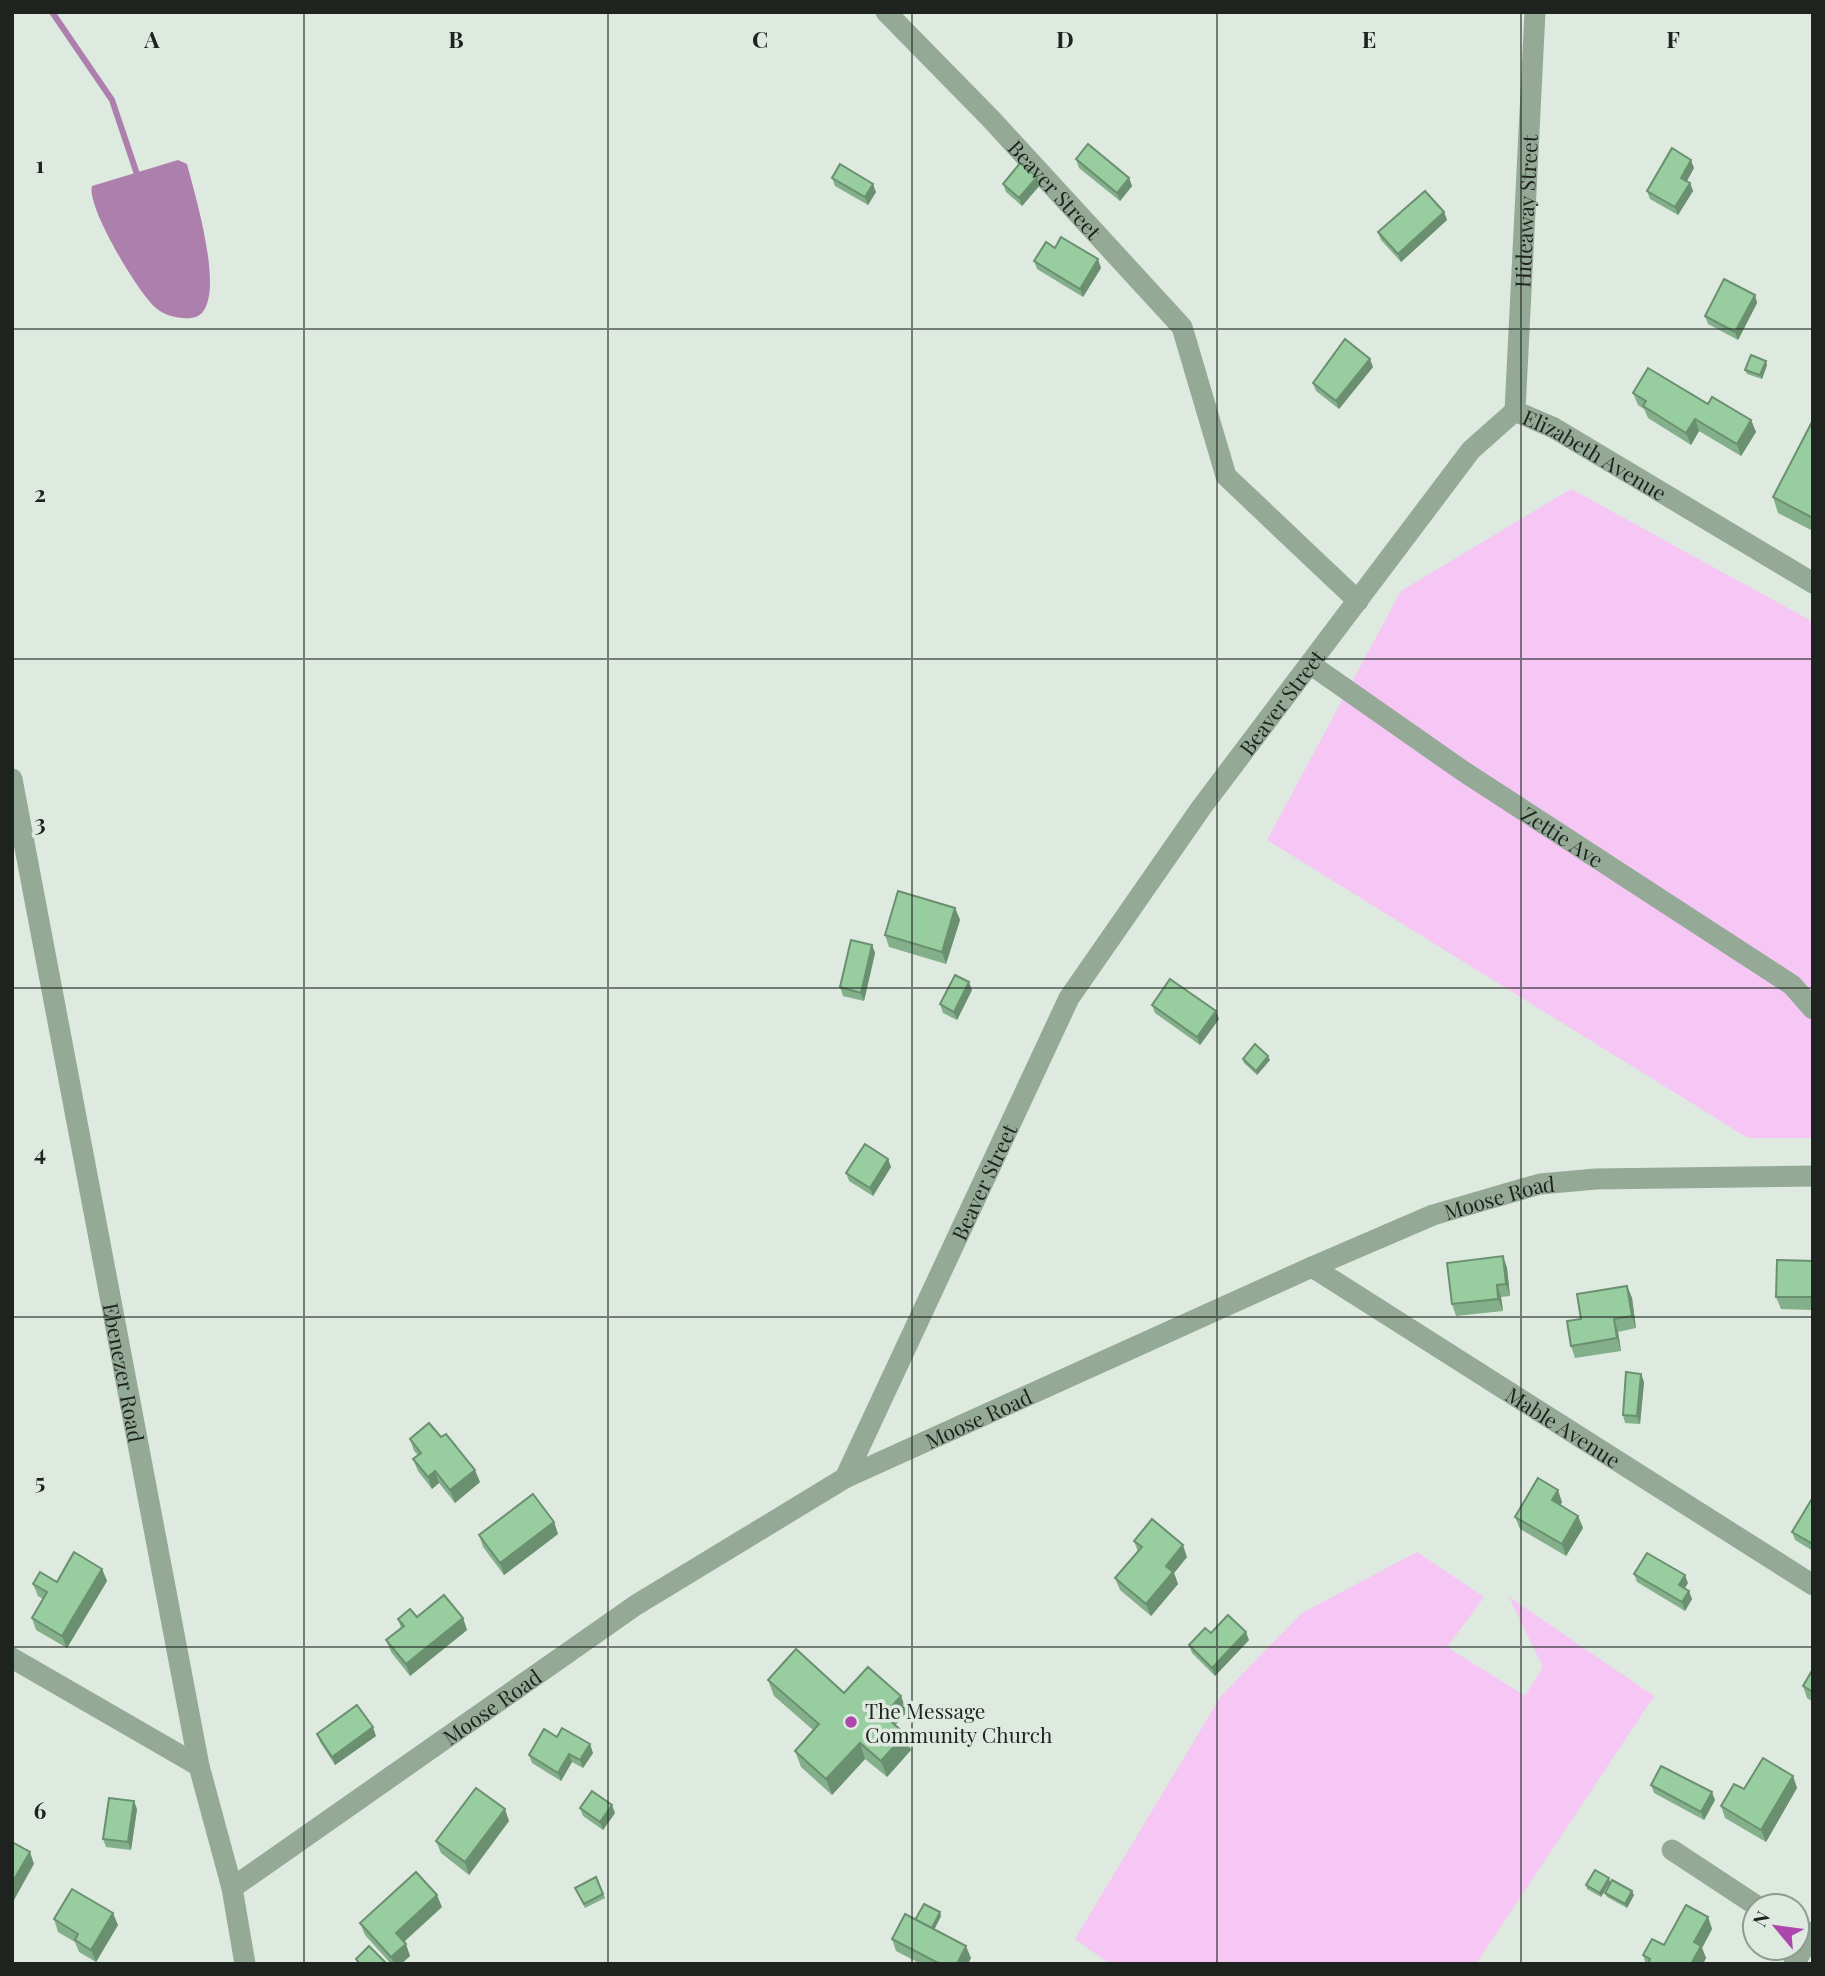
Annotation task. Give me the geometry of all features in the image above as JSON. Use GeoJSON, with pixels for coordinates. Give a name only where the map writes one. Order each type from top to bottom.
{"type":"FeatureCollection","features":[{"type":"Feature","properties":{"kind":"street","name":"Beaver Street"},"geometry":{"type":"LineString","coordinates":[[845,1478],[1069,998],[1201,808],[1359,601],[1226,476],[1182,327],[991,119],[886,12]]}},
{"type":"Feature","properties":{"kind":"street","name":"Hideaway Street"},"geometry":{"type":"LineString","coordinates":[[1515,411],[1535,12]]}},
{"type":"Feature","properties":{"kind":"street","name":"Elizabeth Avenue"},"geometry":{"type":"LineString","coordinates":[[1359,601],[1471,450],[1515,411],[1554,428],[1813,583]]}},
{"type":"Feature","properties":{"kind":"street","name":"Zettie Ave"},"geometry":{"type":"LineString","coordinates":[[1310,664],[1463,771],[1792,985],[1813,1009]]}},
{"type":"Feature","properties":{"kind":"street","name":"Ebenezer Road"},"geometry":{"type":"LineString","coordinates":[[12,779],[199,1766],[232,1888],[245,1964]]}},
{"type":"Feature","properties":{"kind":"street","name":"Moose Road"},"geometry":{"type":"LineString","coordinates":[[232,1888],[636,1605],[845,1478],[1312,1267],[1433,1215],[1540,1184],[1596,1179],[1813,1176]]}},
{"type":"Feature","properties":{"kind":"street","name":"Mable Avenue"},"geometry":{"type":"LineString","coordinates":[[1312,1267],[1813,1585]]}},
{"type":"Feature","properties":{"kind":"street"},"geometry":{"type":"LineString","coordinates":[[12,1658],[199,1766]]}},
{"type":"Feature","properties":{"kind":"street"},"geometry":{"type":"LineString","coordinates":[[1672,1850],[1741,1895]]}},
{"type":"Feature","properties":{"kind":"shaded area"},"geometry":{"type":"Polygon","coordinates":[[[178,160],[187,164],[202,223],[210,275],[209,296],[203,312],[191,318],[168,315],[148,299],[115,249],[92,196],[92,186],[178,160]]]}},
{"type":"Feature","properties":{"kind":"shaded area"},"geometry":{"type":"Polygon","coordinates":[[[1571,489],[1813,622],[1813,1138],[1748,1138],[1267,840],[1401,591],[1571,489]]]}},
{"type":"Feature","properties":{"kind":"shaded area"},"geometry":{"type":"Polygon","coordinates":[[[1417,1552],[1484,1597],[1447,1647],[1525,1696],[1543,1667],[1509,1597],[1654,1696],[1476,1964],[1110,1964],[1075,1939],[1221,1696],[1302,1613],[1417,1552]]]}},
{"type":"Feature","properties":{"kind":"building"},"geometry":{"type":"Polygon","coordinates":[[[1088,144],[1129,178],[1117,193],[1076,159],[1088,144]]]}},
{"type":"Feature","properties":{"kind":"building"},"geometry":{"type":"Polygon","coordinates":[[[1672,148],[1691,160],[1681,178],[1690,183],[1675,207],[1647,191],[1672,148]]]}},
{"type":"Feature","properties":{"kind":"building"},"geometry":{"type":"Polygon","coordinates":[[[1020,163],[1037,177],[1019,198],[1003,184],[1020,163]]]}},
{"type":"Feature","properties":{"kind":"building"},"geometry":{"type":"Polygon","coordinates":[[[840,164],[873,184],[865,197],[832,178],[840,164]]]}},
{"type":"Feature","properties":{"kind":"building"},"geometry":{"type":"Polygon","coordinates":[[[1425,191],[1444,212],[1398,254],[1378,232],[1425,191]]]}},
{"type":"Feature","properties":{"kind":"building"},"geometry":{"type":"Polygon","coordinates":[[[1061,237],[1098,259],[1080,289],[1034,261],[1046,242],[1055,248],[1061,237]]]}},
{"type":"Feature","properties":{"kind":"building"},"geometry":{"type":"Polygon","coordinates":[[[1724,279],[1755,295],[1735,332],[1705,316],[1724,279]]]}},
{"type":"Feature","properties":{"kind":"building"},"geometry":{"type":"Polygon","coordinates":[[[1345,339],[1370,359],[1336,401],[1313,383],[1345,339]]]}},
{"type":"Feature","properties":{"kind":"building"},"geometry":{"type":"Polygon","coordinates":[[[1751,355],[1766,361],[1760,375],[1745,370],[1751,355]]]}},
{"type":"Feature","properties":{"kind":"building"},"geometry":{"type":"Polygon","coordinates":[[[1648,368],[1708,404],[1712,397],[1751,420],[1737,444],[1695,419],[1686,433],[1643,406],[1646,401],[1633,393],[1648,368]]]}},
{"type":"Feature","properties":{"kind":"building"},"geometry":{"type":"Polygon","coordinates":[[[1813,420],[1813,518],[1773,497],[1813,420]]]}},
{"type":"Feature","properties":{"kind":"building"},"geometry":{"type":"Polygon","coordinates":[[[898,891],[955,908],[942,952],[885,935],[898,891]]]}},
{"type":"Feature","properties":{"kind":"building"},"geometry":{"type":"Polygon","coordinates":[[[851,940],[872,945],[861,993],[840,987],[851,940]]]}},
{"type":"Feature","properties":{"kind":"building"},"geometry":{"type":"Polygon","coordinates":[[[955,975],[969,982],[954,1012],[940,1004],[955,975]]]}},
{"type":"Feature","properties":{"kind":"building"},"geometry":{"type":"Polygon","coordinates":[[[1170,979],[1216,1011],[1197,1037],[1152,1005],[1170,979]]]}},
{"type":"Feature","properties":{"kind":"building"},"geometry":{"type":"Polygon","coordinates":[[[1255,1044],[1268,1056],[1256,1071],[1243,1059],[1255,1044]]]}},
{"type":"Feature","properties":{"kind":"building"},"geometry":{"type":"Polygon","coordinates":[[[865,1144],[888,1159],[870,1188],[846,1173],[865,1144]]]}},
{"type":"Feature","properties":{"kind":"building"},"geometry":{"type":"Polygon","coordinates":[[[1503,1256],[1506,1284],[1497,1285],[1498,1299],[1452,1304],[1447,1263],[1503,1256]]]}},
{"type":"Feature","properties":{"kind":"building"},"geometry":{"type":"Polygon","coordinates":[[[1777,1260],[1813,1261],[1813,1297],[1776,1297],[1777,1260]]]}},
{"type":"Feature","properties":{"kind":"building"},"geometry":{"type":"Polygon","coordinates":[[[1627,1286],[1632,1316],[1614,1319],[1617,1338],[1571,1346],[1567,1321],[1581,1319],[1577,1294],[1627,1286]]]}},
{"type":"Feature","properties":{"kind":"building"},"geometry":{"type":"Polygon","coordinates":[[[1626,1372],[1641,1374],[1637,1416],[1623,1415],[1626,1372]]]}},
{"type":"Feature","properties":{"kind":"building"},"geometry":{"type":"Polygon","coordinates":[[[429,1423],[441,1437],[446,1434],[475,1470],[450,1490],[435,1471],[428,1477],[413,1459],[421,1453],[410,1439],[429,1423]]]}},
{"type":"Feature","properties":{"kind":"building"},"geometry":{"type":"Polygon","coordinates":[[[1538,1478],[1558,1490],[1552,1500],[1578,1516],[1562,1544],[1515,1517],[1538,1478]]]}},
{"type":"Feature","properties":{"kind":"building"},"geometry":{"type":"Polygon","coordinates":[[[533,1494],[554,1522],[500,1563],[479,1535],[533,1494]]]}},
{"type":"Feature","properties":{"kind":"building"},"geometry":{"type":"Polygon","coordinates":[[[1813,1497],[1813,1544],[1792,1532],[1813,1497]]]}},
{"type":"Feature","properties":{"kind":"building"},"geometry":{"type":"Polygon","coordinates":[[[1152,1519],[1183,1545],[1166,1566],[1173,1572],[1146,1604],[1115,1578],[1142,1547],[1134,1541],[1152,1519]]]}},
{"type":"Feature","properties":{"kind":"building"},"geometry":{"type":"Polygon","coordinates":[[[74,1552],[102,1569],[62,1636],[32,1618],[47,1592],[33,1584],[40,1572],[57,1582],[74,1552]]]}},
{"type":"Feature","properties":{"kind":"building"},"geometry":{"type":"Polygon","coordinates":[[[1647,1553],[1685,1575],[1679,1585],[1689,1591],[1682,1602],[1634,1574],[1647,1553]]]}},
{"type":"Feature","properties":{"kind":"building"},"geometry":{"type":"Polygon","coordinates":[[[444,1595],[463,1618],[406,1664],[386,1640],[404,1626],[398,1619],[410,1609],[417,1617],[444,1595]]]}},
{"type":"Feature","properties":{"kind":"building"},"geometry":{"type":"Polygon","coordinates":[[[1228,1615],[1246,1632],[1212,1668],[1189,1645],[1205,1628],[1211,1633],[1228,1615]]]}},
{"type":"Feature","properties":{"kind":"building","name":"The Message Community Church"},"geometry":{"type":"Polygon","coordinates":[[[796,1649],[844,1693],[868,1667],[901,1696],[884,1715],[905,1734],[881,1761],[860,1743],[826,1779],[795,1751],[819,1724],[768,1680],[796,1649]]]}},
{"type":"Feature","properties":{"kind":"building"},"geometry":{"type":"Polygon","coordinates":[[[1813,1669],[1813,1692],[1803,1686],[1813,1669]]]}},
{"type":"Feature","properties":{"kind":"building"},"geometry":{"type":"Polygon","coordinates":[[[357,1705],[373,1727],[332,1757],[317,1734],[357,1705]]]}},
{"type":"Feature","properties":{"kind":"building"},"geometry":{"type":"Polygon","coordinates":[[[562,1728],[590,1744],[580,1760],[569,1754],[558,1773],[529,1755],[544,1729],[557,1737],[562,1728]]]}},
{"type":"Feature","properties":{"kind":"building"},"geometry":{"type":"Polygon","coordinates":[[[1763,1758],[1793,1776],[1761,1830],[1721,1806],[1734,1784],[1744,1789],[1763,1758]]]}},
{"type":"Feature","properties":{"kind":"building"},"geometry":{"type":"Polygon","coordinates":[[[1661,1766],[1712,1792],[1701,1812],[1651,1785],[1661,1766]]]}},
{"type":"Feature","properties":{"kind":"building"},"geometry":{"type":"Polygon","coordinates":[[[476,1788],[505,1809],[465,1862],[436,1841],[476,1788]]]}},
{"type":"Feature","properties":{"kind":"building"},"geometry":{"type":"Polygon","coordinates":[[[592,1791],[612,1805],[600,1822],[580,1808],[592,1791]]]}},
{"type":"Feature","properties":{"kind":"building"},"geometry":{"type":"Polygon","coordinates":[[[109,1798],[134,1801],[128,1842],[103,1839],[109,1798]]]}},
{"type":"Feature","properties":{"kind":"building"},"geometry":{"type":"Polygon","coordinates":[[[12,1842],[30,1852],[12,1883],[12,1842]]]}},
{"type":"Feature","properties":{"kind":"building"},"geometry":{"type":"Polygon","coordinates":[[[1595,1870],[1609,1878],[1600,1893],[1586,1885],[1595,1870]]]}},
{"type":"Feature","properties":{"kind":"building"},"geometry":{"type":"Polygon","coordinates":[[[416,1872],[437,1895],[396,1933],[406,1944],[391,1957],[360,1923],[416,1872]]]}},
{"type":"Feature","properties":{"kind":"building"},"geometry":{"type":"Polygon","coordinates":[[[596,1877],[603,1894],[584,1904],[575,1888],[596,1877]]]}},
{"type":"Feature","properties":{"kind":"building"},"geometry":{"type":"Polygon","coordinates":[[[1612,1880],[1632,1891],[1625,1904],[1605,1893],[1612,1880]]]}},
{"type":"Feature","properties":{"kind":"building"},"geometry":{"type":"Polygon","coordinates":[[[72,1889],[113,1913],[91,1950],[75,1940],[78,1934],[54,1919],[72,1889]]]}},
{"type":"Feature","properties":{"kind":"building"},"geometry":{"type":"Polygon","coordinates":[[[924,1904],[940,1912],[932,1928],[915,1920],[924,1904]]]}},
{"type":"Feature","properties":{"kind":"building"},"geometry":{"type":"Polygon","coordinates":[[[1686,1905],[1708,1917],[1694,1942],[1701,1946],[1691,1964],[1648,1964],[1650,1959],[1643,1955],[1652,1939],[1664,1945],[1686,1905]]]}},
{"type":"Feature","properties":{"kind":"building"},"geometry":{"type":"Polygon","coordinates":[[[905,1914],[966,1946],[957,1964],[940,1964],[892,1939],[905,1914]]]}},
{"type":"Feature","properties":{"kind":"building"},"geometry":{"type":"Polygon","coordinates":[[[369,1946],[385,1964],[360,1964],[356,1959],[369,1946]]]}},
{"type":"Feature","properties":{"kind":"waterway"},"geometry":{"type":"LineString","coordinates":[[52,12],[112,100],[139,180]]}},
{"type":"Feature","properties":{"kind":"place","name":"The Message Community Church"},"geometry":{"type":"Point","coordinates":[851,1722]}}]}
